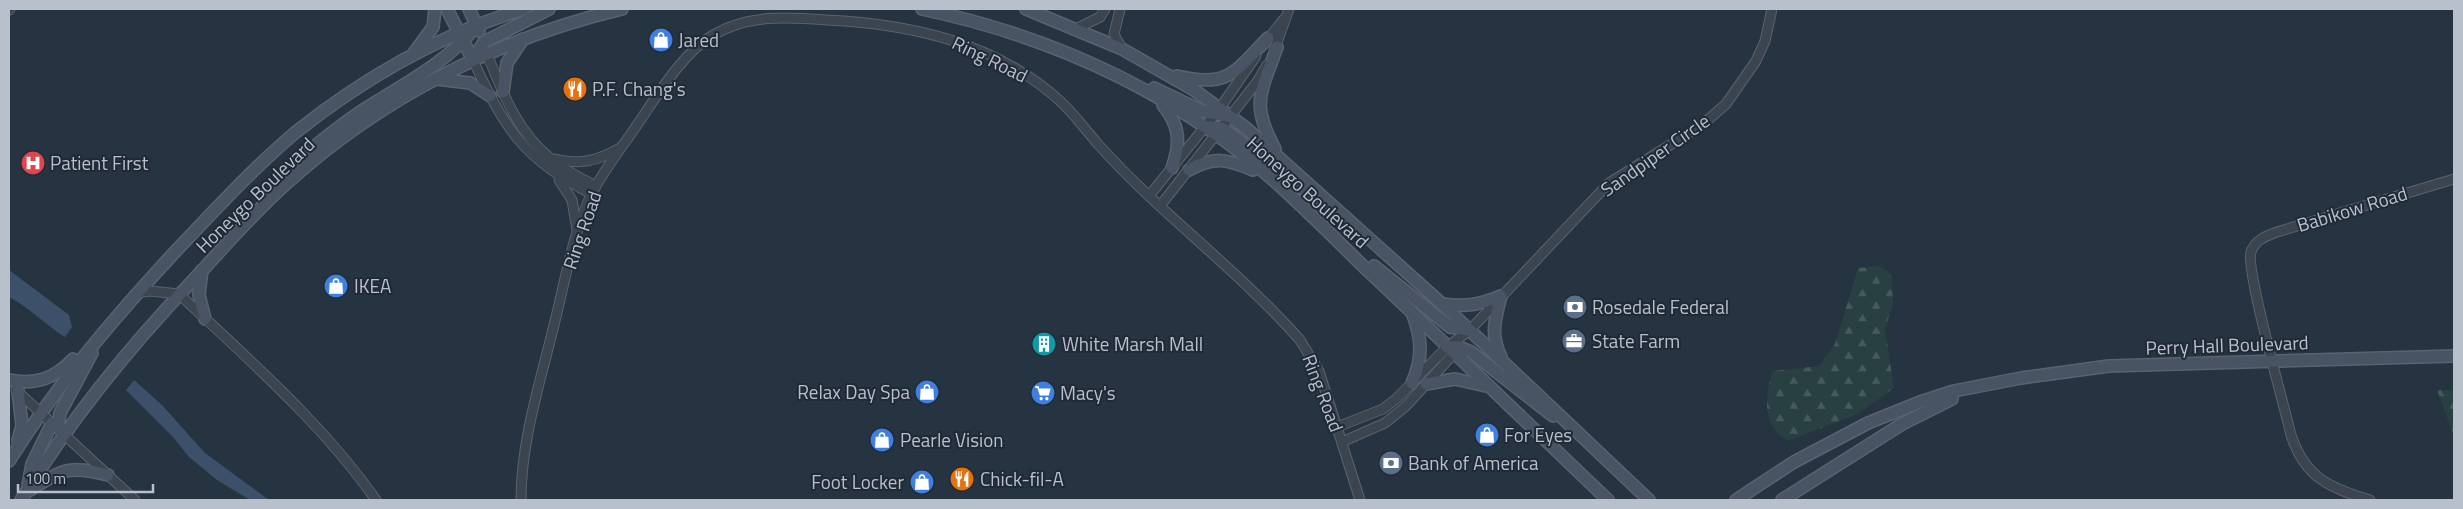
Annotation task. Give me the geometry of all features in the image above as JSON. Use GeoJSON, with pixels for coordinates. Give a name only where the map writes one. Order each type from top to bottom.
{"type":"FeatureCollection","features":[{"type":"Feature","properties":{"kind":"main road"},"geometry":{"type":"LineString","coordinates":[[411,56],[433,27],[436,9]]}},
{"type":"Feature","properties":{"kind":"main road"},"geometry":{"type":"LineString","coordinates":[[448,9],[473,60]]}},
{"type":"Feature","properties":{"kind":"main road"},"geometry":{"type":"LineString","coordinates":[[469,9],[484,42],[487,54]]}},
{"type":"Feature","properties":{"kind":"main road","name":"Honeygo Boulevard"},"geometry":{"type":"LineString","coordinates":[[9,461],[40,412],[137,293],[245,179],[296,133],[357,87],[411,56],[462,37],[477,25],[524,9]]}},
{"type":"Feature","properties":{"kind":"main road"},"geometry":{"type":"LineString","coordinates":[[473,60],[484,42],[549,9]]}},
{"type":"Feature","properties":{"kind":"main road","name":"Honeygo Boulevard"},"geometry":{"type":"LineString","coordinates":[[58,428],[179,294],[262,206],[304,168],[376,115],[435,79],[473,60],[570,22],[622,9]]}},
{"type":"Feature","properties":{"kind":"main road"},"geometry":{"type":"LineString","coordinates":[[922,9],[1004,29],[1066,52],[1096,66],[1157,98],[1206,127],[1219,131],[1308,193],[1330,202]]}},
{"type":"Feature","properties":{"kind":"main road"},"geometry":{"type":"LineString","coordinates":[[1026,9],[1078,28],[1122,49],[1164,73],[1218,111],[1231,116]]}},
{"type":"Feature","properties":{"kind":"main road"},"geometry":{"type":"LineString","coordinates":[[304,168],[304,155],[333,132],[427,70],[462,37]]}},
{"type":"Feature","properties":{"kind":"main road"},"geometry":{"type":"LineString","coordinates":[[1164,73],[1211,82],[1237,70],[1268,38]]}},
{"type":"Feature","properties":{"kind":"main road"},"geometry":{"type":"LineString","coordinates":[[503,92],[507,63],[523,39]]}},
{"type":"Feature","properties":{"kind":"main road"},"geometry":{"type":"LineString","coordinates":[[1277,47],[1258,107],[1266,132],[1278,155]]}},
{"type":"Feature","properties":{"kind":"main road"},"geometry":{"type":"LineString","coordinates":[[1096,66],[1149,86],[1202,111],[1218,111]]}},
{"type":"Feature","properties":{"kind":"main road"},"geometry":{"type":"LineString","coordinates":[[435,79],[462,80],[479,87],[490,96]]}},
{"type":"Feature","properties":{"kind":"main road"},"geometry":{"type":"LineString","coordinates":[[1157,98],[1171,115],[1179,133],[1177,154],[1172,168]]}},
{"type":"Feature","properties":{"kind":"main road","name":"Honeygo Boulevard"},"geometry":{"type":"LineString","coordinates":[[1231,116],[1278,155],[1442,304],[1649,500]]}},
{"type":"Feature","properties":{"kind":"main road","name":"Honeygo Boulevard"},"geometry":{"type":"LineString","coordinates":[[1219,131],[1453,350],[1488,386],[1608,500]]}},
{"type":"Feature","properties":{"kind":"main road"},"geometry":{"type":"LineString","coordinates":[[1189,170],[1210,160],[1228,160],[1264,174]]}},
{"type":"Feature","properties":{"kind":"main road"},"geometry":{"type":"LineString","coordinates":[[1314,219],[1450,327],[1470,330]]}},
{"type":"Feature","properties":{"kind":"main road"},"geometry":{"type":"LineString","coordinates":[[202,270],[199,295],[200,305],[206,319]]}},
{"type":"Feature","properties":{"kind":"main road"},"geometry":{"type":"LineString","coordinates":[[1442,304],[1478,305],[1501,296]]}},
{"type":"Feature","properties":{"kind":"main road"},"geometry":{"type":"LineString","coordinates":[[1501,296],[1494,322],[1493,336],[1503,362]]}},
{"type":"Feature","properties":{"kind":"main road"},"geometry":{"type":"LineString","coordinates":[[9,381],[26,383],[51,377],[64,368],[124,308]]}},
{"type":"Feature","properties":{"kind":"main road"},"geometry":{"type":"LineString","coordinates":[[1411,311],[1418,330],[1421,352],[1412,383]]}},
{"type":"Feature","properties":{"kind":"main road"},"geometry":{"type":"LineString","coordinates":[[24,496],[32,464],[58,428],[63,408],[105,330]]}},
{"type":"Feature","properties":{"kind":"main road"},"geometry":{"type":"LineString","coordinates":[[1453,350],[1471,352],[1542,409],[1572,427]]}},
{"type":"Feature","properties":{"kind":"main road","name":"Perry Hall Boulevard"},"geometry":{"type":"LineString","coordinates":[[1736,500],[1794,462],[1868,423],[1920,402],[1954,392],[2049,372],[2109,366],[2454,356]]}},
{"type":"Feature","properties":{"kind":"main road"},"geometry":{"type":"LineString","coordinates":[[1426,384],[1455,378],[1488,386]]}},
{"type":"Feature","properties":{"kind":"main road","name":"Perry Hall Boulevard"},"geometry":{"type":"LineString","coordinates":[[1782,500],[1931,408],[1956,397],[2002,382]]}},
{"type":"Feature","properties":{"kind":"main road"},"geometry":{"type":"LineString","coordinates":[[16,449],[22,425],[18,391]]}},
{"type":"Feature","properties":{"kind":"main road"},"geometry":{"type":"LineString","coordinates":[[24,496],[66,470],[78,469],[108,475]]}},
{"type":"Feature","properties":{"kind":"street"},"geometry":{"type":"LineString","coordinates":[[1078,28],[1100,17],[1105,9]]}},
{"type":"Feature","properties":{"kind":"street"},"geometry":{"type":"LineString","coordinates":[[1120,9],[1115,22],[1114,34],[1122,49]]}},
{"type":"Feature","properties":{"kind":"street","name":"Sandpiper Circle"},"geometry":{"type":"LineString","coordinates":[[1453,350],[1501,296],[1609,183],[1702,125],[1726,104],[1756,61],[1765,40],[1772,9]]}},
{"type":"Feature","properties":{"kind":"street"},"geometry":{"type":"LineString","coordinates":[[1149,196],[1218,111],[1287,12]]}},
{"type":"Feature","properties":{"kind":"street"},"geometry":{"type":"LineString","coordinates":[[1160,206],[1257,82],[1277,47],[1287,12]]}},
{"type":"Feature","properties":{"kind":"street","name":"Ring Road"},"geometry":{"type":"LineString","coordinates":[[521,500],[522,467],[529,431],[577,233],[594,190],[621,148],[684,60],[698,46],[716,33],[740,23],[767,18],[838,20],[915,30],[944,36],[971,46],[1012,67],[1061,102],[1149,196],[1300,340],[1319,371],[1360,500]]}},
{"type":"Feature","properties":{"kind":"street"},"geometry":{"type":"LineString","coordinates":[[487,54],[503,92],[522,128],[549,158],[594,190]]}},
{"type":"Feature","properties":{"kind":"street"},"geometry":{"type":"LineString","coordinates":[[473,60],[490,96],[518,141],[554,174],[572,200],[577,233]]}},
{"type":"Feature","properties":{"kind":"street"},"geometry":{"type":"LineString","coordinates":[[549,158],[579,163],[605,157],[621,148]]}},
{"type":"Feature","properties":{"kind":"street"},"geometry":{"type":"LineString","coordinates":[[554,174],[594,190]]}},
{"type":"Feature","properties":{"kind":"street","name":"Babikow Road"},"geometry":{"type":"LineString","coordinates":[[2273,361],[2250,266],[2251,253],[2254,246],[2263,238],[2277,232],[2454,179]]}},
{"type":"Feature","properties":{"kind":"street"},"geometry":{"type":"LineString","coordinates":[[137,293],[150,291],[179,294],[329,439],[376,500]]}},
{"type":"Feature","properties":{"kind":"street"},"geometry":{"type":"LineString","coordinates":[[1337,427],[1383,409],[1453,350]]}},
{"type":"Feature","properties":{"kind":"street"},"geometry":{"type":"LineString","coordinates":[[1342,442],[1385,423],[1405,407],[1453,350]]}},
{"type":"Feature","properties":{"kind":"street"},"geometry":{"type":"LineString","coordinates":[[2273,361],[2291,435],[2305,464],[2317,478],[2330,486],[2370,500]]}},
{"type":"Feature","properties":{"kind":"street"},"geometry":{"type":"LineString","coordinates":[[9,381],[135,500]]}},
{"type":"Feature","properties":{"kind":"green space"},"geometry":{"type":"Polygon","coordinates":[[[1880,266],[1892,275],[1893,304],[1885,329],[1894,388],[1858,414],[1787,441],[1773,427],[1767,409],[1768,390],[1773,371],[1819,366],[1835,344],[1858,268],[1880,266]]]}},
{"type":"Feature","properties":{"kind":"green space"},"geometry":{"type":"Polygon","coordinates":[[[2437,390],[2454,390],[2454,436],[2437,390]]]}},
{"type":"Feature","properties":{"kind":"water"},"geometry":{"type":"Polygon","coordinates":[[[9,270],[69,315],[72,327],[65,337],[9,297],[9,270]]]}},
{"type":"Feature","properties":{"kind":"water"},"geometry":{"type":"Polygon","coordinates":[[[134,380],[162,405],[205,453],[269,500],[250,500],[217,480],[189,457],[173,437],[126,390],[134,380]]]}},
{"type":"Feature","properties":{"kind":"place","name":"Jared"},"geometry":{"type":"Point","coordinates":[661,40]}},
{"type":"Feature","properties":{"kind":"place","name":"P.F. Chang's"},"geometry":{"type":"Point","coordinates":[575,89]}},
{"type":"Feature","properties":{"kind":"place","name":"Patient First"},"geometry":{"type":"Point","coordinates":[33,163]}},
{"type":"Feature","properties":{"kind":"place","name":"IKEA"},"geometry":{"type":"Point","coordinates":[336,286]}},
{"type":"Feature","properties":{"kind":"place","name":"Rosedale Federal"},"geometry":{"type":"Point","coordinates":[1575,307]}},
{"type":"Feature","properties":{"kind":"place","name":"State Farm"},"geometry":{"type":"Point","coordinates":[1574,341]}},
{"type":"Feature","properties":{"kind":"place","name":"White Marsh Mall"},"geometry":{"type":"Point","coordinates":[1044,344]}},
{"type":"Feature","properties":{"kind":"place","name":"Relax Day Spa"},"geometry":{"type":"Point","coordinates":[927,392]}},
{"type":"Feature","properties":{"kind":"place","name":"Macy's"},"geometry":{"type":"Point","coordinates":[1043,393]}},
{"type":"Feature","properties":{"kind":"place","name":"For Eyes"},"geometry":{"type":"Point","coordinates":[1487,435]}},
{"type":"Feature","properties":{"kind":"place","name":"Pearle Vision"},"geometry":{"type":"Point","coordinates":[882,440]}},
{"type":"Feature","properties":{"kind":"place","name":"Bank of America"},"geometry":{"type":"Point","coordinates":[1391,463]}},
{"type":"Feature","properties":{"kind":"place","name":"Chick-fil-A"},"geometry":{"type":"Point","coordinates":[962,479]}},
{"type":"Feature","properties":{"kind":"place","name":"Foot Locker"},"geometry":{"type":"Point","coordinates":[922,482]}}]}
